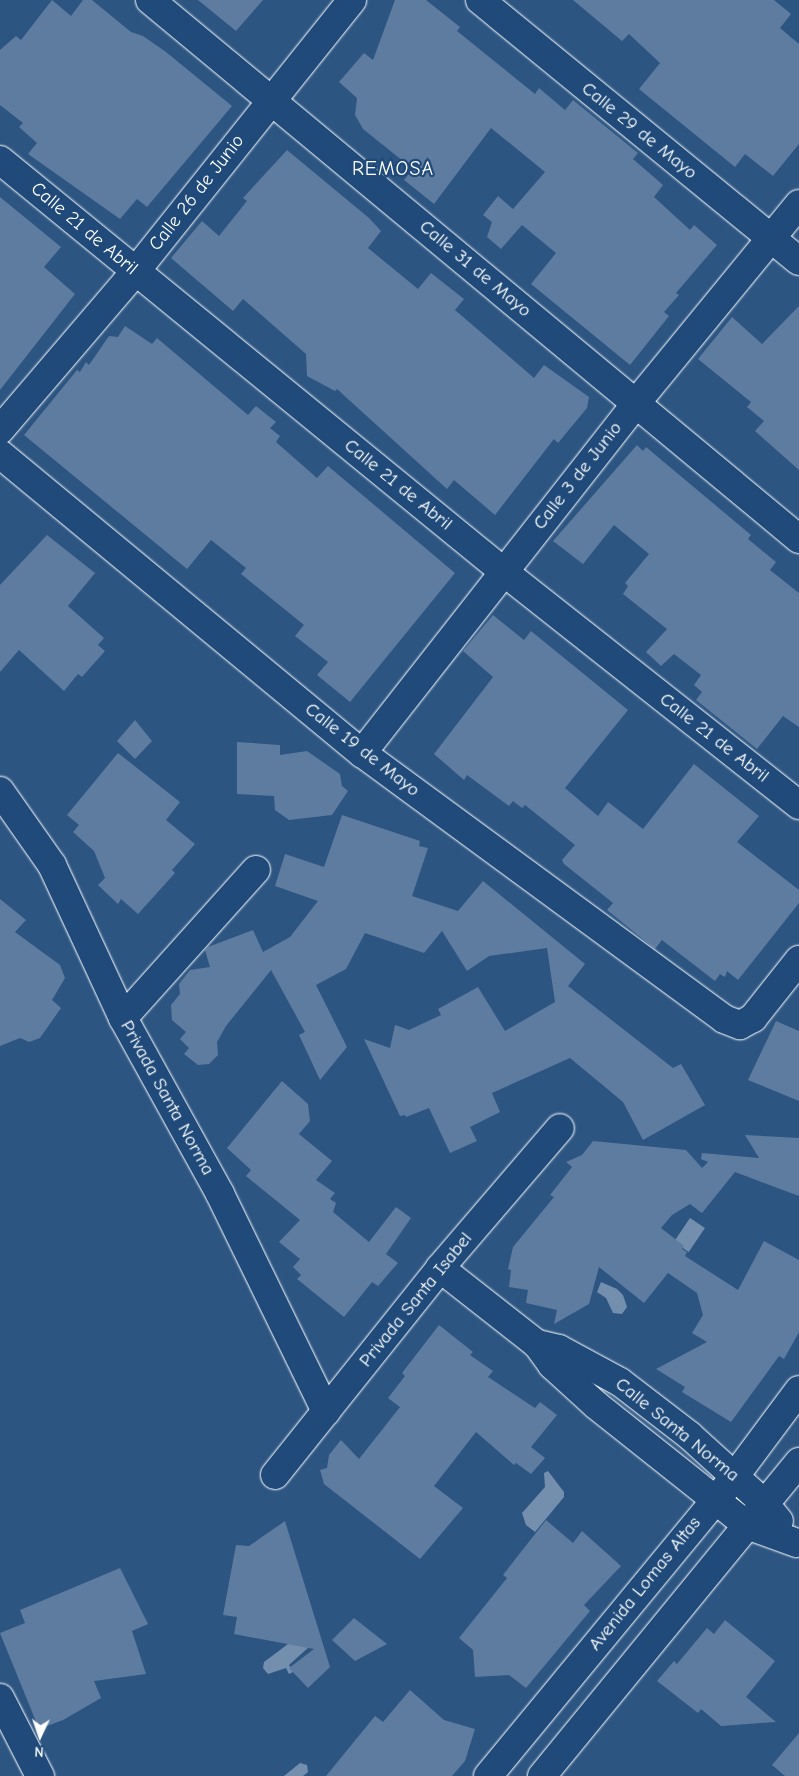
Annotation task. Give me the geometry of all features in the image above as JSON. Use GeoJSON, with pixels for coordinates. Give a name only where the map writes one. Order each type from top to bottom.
{"type":"FeatureCollection","features":[{"type":"Feature","properties":{"kind":"street","name":"Calle 31 de Mayo"},"geometry":{"type":"LineString","coordinates":[[150,0],[799,539]]}},
{"type":"Feature","properties":{"kind":"street","name":"Calle 26 de Junio"},"geometry":{"type":"LineString","coordinates":[[0,430],[135,272],[271,99],[352,0]]}},
{"type":"Feature","properties":{"kind":"street","name":"Calle 29 de Mayo"},"geometry":{"type":"LineString","coordinates":[[480,0],[799,261]]}},
{"type":"Feature","properties":{"kind":"street","name":"Calle 21 de Abril"},"geometry":{"type":"LineString","coordinates":[[0,160],[504,572],[799,805]]}},
{"type":"Feature","properties":{"kind":"street","name":"Calle 3 de Junio"},"geometry":{"type":"LineString","coordinates":[[362,753],[636,403],[799,204]]}},
{"type":"Feature","properties":{"kind":"street","name":"Calle 19 de Mayo"},"geometry":{"type":"LineString","coordinates":[[0,454],[362,753],[724,1020],[740,1025],[753,1018],[799,960]]}},
{"type":"Feature","properties":{"kind":"street","name":"Privada Santa Norma"},"geometry":{"type":"LineString","coordinates":[[0,790],[52,865],[123,1018],[220,1194],[326,1411]]}},
{"type":"Feature","properties":{"kind":"street"},"geometry":{"type":"LineString","coordinates":[[123,1018],[256,870]]}},
{"type":"Feature","properties":{"kind":"street","name":"Privada Santa Isabel"},"geometry":{"type":"LineString","coordinates":[[275,1475],[440,1268],[560,1128]]}},
{"type":"Feature","properties":{"kind":"street","name":"Calle Santa Norma"},"geometry":{"type":"LineString","coordinates":[[440,1268],[537,1344],[552,1365],[606,1413],[714,1500],[747,1525],[798,1544]]}},
{"type":"Feature","properties":{"kind":"street","name":"Calle Santa Norma"},"geometry":{"type":"LineString","coordinates":[[537,1344],[560,1349],[628,1388],[735,1476],[765,1504],[798,1544]]}},
{"type":"Feature","properties":{"kind":"street"},"geometry":{"type":"LineString","coordinates":[[606,1413],[628,1388]]}},
{"type":"Feature","properties":{"kind":"street","name":"Avenida Lomas Altas"},"geometry":{"type":"LineString","coordinates":[[488,1776],[735,1476],[799,1390]]}},
{"type":"Feature","properties":{"kind":"street"},"geometry":{"type":"LineString","coordinates":[[542,1776],[799,1462]]}},
{"type":"Feature","properties":{"kind":"street"},"geometry":{"type":"LineString","coordinates":[[1,1702],[40,1776]]}},
{"type":"Feature","properties":{"kind":"water"},"geometry":{"type":"Polygon","coordinates":[[[690,1218],[705,1228],[689,1252],[674,1242],[690,1218]]]}},
{"type":"Feature","properties":{"kind":"water"},"geometry":{"type":"Polygon","coordinates":[[[601,1282],[617,1289],[623,1295],[627,1307],[622,1314],[613,1313],[606,1298],[597,1292],[601,1282]]]}},
{"type":"Feature","properties":{"kind":"water"},"geometry":{"type":"Polygon","coordinates":[[[548,1471],[564,1492],[564,1497],[535,1532],[526,1525],[522,1513],[545,1487],[544,1473],[548,1471]]]}},
{"type":"Feature","properties":{"kind":"water"},"geometry":{"type":"Polygon","coordinates":[[[292,1641],[310,1646],[289,1665],[293,1672],[289,1674],[286,1668],[268,1674],[263,1668],[264,1662],[292,1641]]]}},
{"type":"Feature","properties":{"kind":"water"},"geometry":{"type":"Polygon","coordinates":[[[300,1763],[307,1765],[308,1772],[303,1776],[284,1776],[300,1763]]]}},
{"type":"Feature","properties":{"kind":"building"},"geometry":{"type":"Polygon","coordinates":[[[52,0],[71,16],[83,0],[92,0],[131,32],[143,36],[166,52],[232,106],[147,207],[137,199],[120,219],[28,154],[37,143],[19,127],[23,123],[0,105],[0,50],[16,36],[21,40],[52,0]]]}},
{"type":"Feature","properties":{"kind":"building"},"geometry":{"type":"Polygon","coordinates":[[[198,0],[263,0],[236,31],[198,0]]]}},
{"type":"Feature","properties":{"kind":"building"},"geometry":{"type":"Polygon","coordinates":[[[395,0],[426,0],[460,27],[457,31],[535,94],[539,88],[565,110],[573,100],[638,153],[633,159],[663,185],[654,197],[690,230],[694,225],[717,245],[676,293],[679,295],[664,312],[669,316],[630,365],[531,284],[556,253],[522,225],[501,249],[487,237],[492,222],[483,215],[498,196],[513,209],[545,172],[491,128],[434,204],[404,180],[413,169],[363,129],[355,115],[357,98],[339,82],[364,53],[373,60],[395,0]]]}},
{"type":"Feature","properties":{"kind":"building"},"geometry":{"type":"Polygon","coordinates":[[[573,0],[774,0],[791,14],[780,28],[799,44],[799,144],[773,176],[745,154],[735,167],[639,89],[660,63],[629,34],[622,41],[573,0]]]}},
{"type":"Feature","properties":{"kind":"building"},"geometry":{"type":"Polygon","coordinates":[[[287,150],[369,218],[381,231],[368,248],[418,289],[431,273],[464,299],[455,310],[534,378],[544,365],[589,397],[587,408],[558,443],[554,439],[495,515],[454,480],[447,489],[337,389],[335,391],[307,376],[306,354],[243,299],[233,311],[171,258],[202,221],[219,236],[247,201],[243,198],[287,150]]]}},
{"type":"Feature","properties":{"kind":"building"},"geometry":{"type":"Polygon","coordinates":[[[0,197],[61,247],[44,267],[75,294],[0,390],[0,197]]]}},
{"type":"Feature","properties":{"kind":"building"},"geometry":{"type":"Polygon","coordinates":[[[799,306],[799,470],[755,431],[764,421],[747,407],[751,402],[698,359],[732,317],[762,344],[799,306]]]}},
{"type":"Feature","properties":{"kind":"building"},"geometry":{"type":"Polygon","coordinates":[[[125,326],[152,344],[157,338],[248,415],[256,406],[276,422],[270,428],[280,436],[276,442],[317,478],[328,466],[455,573],[350,702],[317,675],[328,662],[295,636],[304,625],[241,574],[246,568],[211,540],[187,569],[24,435],[77,370],[80,372],[86,362],[89,365],[109,336],[118,337],[125,326]]]}},
{"type":"Feature","properties":{"kind":"building"},"geometry":{"type":"Polygon","coordinates":[[[637,445],[643,451],[646,447],[751,535],[748,539],[776,562],[770,570],[799,593],[799,727],[783,716],[757,749],[696,700],[702,692],[694,685],[701,675],[674,654],[661,666],[646,652],[667,629],[623,594],[628,586],[625,583],[649,554],[614,525],[583,564],[553,541],[637,445]]]}},
{"type":"Feature","properties":{"kind":"building"},"geometry":{"type":"Polygon","coordinates":[[[47,535],[95,573],[68,606],[104,638],[98,645],[105,651],[82,677],[78,674],[64,691],[19,650],[0,672],[0,585],[47,535]]]}},
{"type":"Feature","properties":{"kind":"building"},"geometry":{"type":"Polygon","coordinates":[[[493,615],[524,640],[531,631],[628,710],[565,788],[598,816],[608,802],[643,829],[694,764],[759,816],[737,842],[799,890],[799,903],[738,980],[727,971],[725,977],[720,974],[715,981],[662,940],[655,949],[607,910],[613,903],[564,864],[562,860],[575,845],[525,805],[522,808],[513,801],[509,806],[467,775],[464,780],[434,754],[493,677],[463,651],[493,615]]]}},
{"type":"Feature","properties":{"kind":"building"},"geometry":{"type":"Polygon","coordinates":[[[135,720],[152,741],[135,759],[117,741],[135,720]]]}},
{"type":"Feature","properties":{"kind":"building"},"geometry":{"type":"Polygon","coordinates":[[[237,742],[280,745],[280,755],[307,751],[340,774],[342,786],[348,791],[332,815],[289,820],[275,810],[274,796],[237,794],[237,742]]]}},
{"type":"Feature","properties":{"kind":"building"},"geometry":{"type":"Polygon","coordinates":[[[118,753],[180,802],[166,820],[195,844],[172,870],[175,873],[138,914],[121,899],[118,904],[98,885],[105,878],[94,851],[73,832],[79,825],[67,815],[118,753]]]}},
{"type":"Feature","properties":{"kind":"building"},"geometry":{"type":"Polygon","coordinates":[[[342,815],[420,841],[419,846],[428,848],[412,896],[458,911],[483,881],[585,964],[568,986],[673,1068],[681,1064],[705,1105],[643,1140],[623,1102],[570,1058],[492,1093],[500,1112],[470,1127],[477,1141],[450,1153],[429,1108],[406,1117],[405,1115],[400,1116],[364,1039],[390,1048],[395,1025],[409,1030],[441,1015],[438,1009],[478,987],[505,1031],[555,1002],[547,948],[489,956],[467,971],[442,931],[424,953],[365,933],[346,969],[316,985],[347,1047],[320,1080],[299,1035],[305,1032],[271,970],[226,1026],[217,1042],[218,1055],[209,1064],[198,1065],[184,1054],[189,1048],[180,1039],[186,1032],[172,1020],[171,1005],[180,994],[179,984],[190,970],[210,967],[205,950],[208,947],[253,930],[263,952],[290,937],[318,901],[275,886],[285,854],[324,867],[342,815]]]}},
{"type":"Feature","properties":{"kind":"building"},"geometry":{"type":"Polygon","coordinates":[[[0,899],[26,920],[15,932],[60,965],[65,978],[52,1000],[61,1008],[40,1038],[29,1042],[20,1038],[0,1046],[0,899]]]}},
{"type":"Feature","properties":{"kind":"building"},"geometry":{"type":"Polygon","coordinates":[[[776,1021],[799,1031],[799,1101],[748,1080],[776,1021]]]}},
{"type":"Feature","properties":{"kind":"building"},"geometry":{"type":"Polygon","coordinates":[[[282,1081],[308,1104],[310,1121],[299,1134],[332,1161],[316,1180],[335,1193],[330,1199],[336,1203],[333,1212],[369,1242],[396,1207],[411,1218],[386,1254],[398,1263],[378,1286],[372,1282],[344,1317],[297,1279],[301,1275],[293,1267],[300,1259],[279,1242],[300,1220],[246,1176],[251,1170],[227,1148],[282,1081]]]}},
{"type":"Feature","properties":{"kind":"building"},"geometry":{"type":"Polygon","coordinates":[[[745,1135],[799,1138],[799,1196],[735,1172],[702,1213],[690,1204],[672,1215],[661,1228],[684,1246],[682,1249],[687,1252],[685,1256],[738,1290],[764,1241],[799,1260],[799,1332],[784,1359],[779,1356],[731,1422],[682,1392],[685,1387],[656,1369],[707,1342],[692,1333],[703,1315],[697,1293],[668,1273],[644,1303],[599,1267],[589,1304],[554,1324],[557,1310],[526,1303],[528,1290],[509,1287],[511,1270],[508,1269],[513,1247],[554,1197],[550,1195],[572,1167],[566,1162],[582,1155],[593,1141],[686,1150],[702,1168],[708,1162],[701,1159],[702,1153],[759,1158],[745,1135]]]}},
{"type":"Feature","properties":{"kind":"building"},"geometry":{"type":"Polygon","coordinates":[[[439,1325],[473,1352],[470,1355],[493,1371],[488,1377],[535,1408],[540,1402],[557,1415],[531,1447],[545,1458],[531,1474],[516,1463],[514,1465],[476,1432],[434,1486],[463,1508],[420,1559],[324,1484],[320,1470],[327,1468],[329,1455],[341,1440],[359,1459],[400,1407],[388,1398],[405,1376],[402,1373],[439,1325]]]}},
{"type":"Feature","properties":{"kind":"building"},"geometry":{"type":"Polygon","coordinates":[[[546,1520],[573,1543],[582,1531],[621,1566],[584,1605],[590,1611],[526,1688],[509,1675],[475,1677],[473,1650],[459,1638],[507,1578],[503,1575],[546,1520]]]}},
{"type":"Feature","properties":{"kind":"building"},"geometry":{"type":"Polygon","coordinates":[[[285,1521],[330,1667],[308,1688],[289,1668],[314,1649],[234,1634],[237,1617],[223,1615],[236,1545],[249,1546],[285,1521]]]}},
{"type":"Feature","properties":{"kind":"building"},"geometry":{"type":"Polygon","coordinates":[[[120,1568],[148,1624],[132,1631],[146,1674],[94,1681],[101,1698],[63,1720],[39,1729],[0,1633],[25,1623],[20,1610],[120,1568]]]}},
{"type":"Feature","properties":{"kind":"building"},"geometry":{"type":"Polygon","coordinates":[[[354,1618],[387,1644],[355,1661],[332,1640],[354,1618]]]}},
{"type":"Feature","properties":{"kind":"building"},"geometry":{"type":"Polygon","coordinates":[[[725,1620],[775,1661],[746,1697],[776,1722],[721,1726],[701,1709],[698,1713],[657,1681],[674,1661],[677,1664],[707,1628],[714,1634],[725,1620]]]}},
{"type":"Feature","properties":{"kind":"building"},"geometry":{"type":"Polygon","coordinates":[[[410,1690],[444,1720],[475,1729],[465,1761],[452,1776],[326,1776],[375,1716],[383,1722],[410,1690]]]}},
{"type":"Feature","properties":{"kind":"building"},"geometry":{"type":"Polygon","coordinates":[[[799,1733],[799,1776],[785,1776],[772,1765],[799,1733]]]}},
{"type":"Feature","properties":{"kind":"district","name":"REMOSA"},"geometry":{"type":"Point","coordinates":[393,168]}}]}
